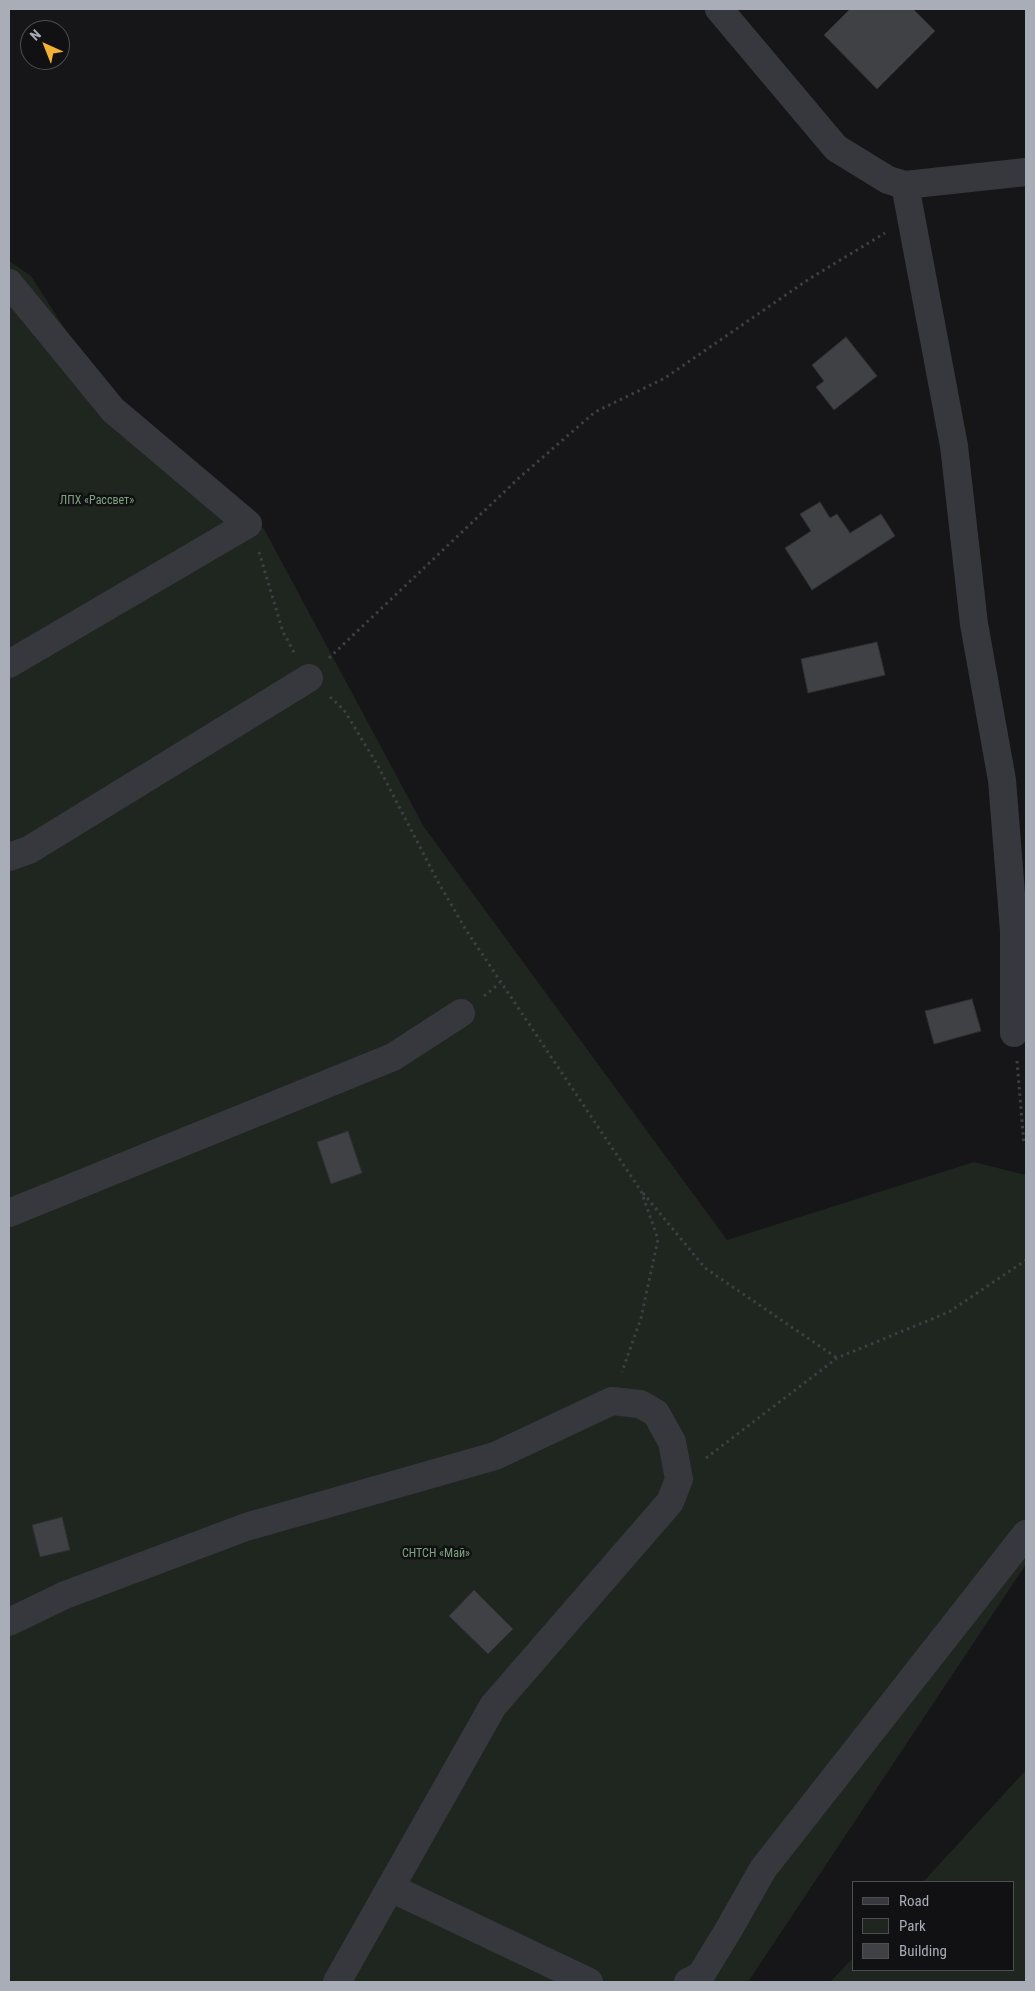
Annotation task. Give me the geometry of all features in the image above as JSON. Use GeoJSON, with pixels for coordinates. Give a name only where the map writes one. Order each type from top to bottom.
{"type":"FeatureCollection","features":[{"type":"Feature","properties":{"kind":"lane"},"geometry":{"type":"LineString","coordinates":[[719,9],[836,148],[888,180],[905,185],[1026,172]]}},
{"type":"Feature","properties":{"kind":"lane"},"geometry":{"type":"LineString","coordinates":[[905,185],[954,446],[974,624],[1002,780],[1014,931],[1014,1033]]}},
{"type":"Feature","properties":{"kind":"lane"},"geometry":{"type":"LineString","coordinates":[[9,283],[113,410],[248,524],[9,664]]}},
{"type":"Feature","properties":{"kind":"lane"},"geometry":{"type":"LineString","coordinates":[[9,857],[30,850],[309,678]]}},
{"type":"Feature","properties":{"kind":"lane"},"geometry":{"type":"LineString","coordinates":[[9,1213],[393,1057],[461,1013]]}},
{"type":"Feature","properties":{"kind":"lane"},"geometry":{"type":"LineString","coordinates":[[9,1622],[65,1595],[246,1527],[495,1456],[612,1401],[640,1404],[656,1413],[672,1442],[679,1479],[670,1502],[493,1706],[337,1982]]}},
{"type":"Feature","properties":{"kind":"lane"},"geometry":{"type":"LineString","coordinates":[[688,1982],[701,1975],[763,1869],[1026,1534]]}},
{"type":"Feature","properties":{"kind":"lane"},"geometry":{"type":"LineString","coordinates":[[391,1888],[589,1982]]}},
{"type":"Feature","properties":{"kind":"path"},"geometry":{"type":"LineString","coordinates":[[309,678],[520,477],[595,412],[664,378],[810,279],[911,217]]}},
{"type":"Feature","properties":{"kind":"path"},"geometry":{"type":"LineString","coordinates":[[248,524],[264,565],[283,632],[309,678],[344,710],[377,764],[437,880],[466,930],[641,1191],[705,1268],[837,1358]]}},
{"type":"Feature","properties":{"kind":"path"},"geometry":{"type":"LineString","coordinates":[[1014,1033],[1024,1145]]}},
{"type":"Feature","properties":{"kind":"path"},"geometry":{"type":"LineString","coordinates":[[612,1401],[641,1318],[658,1239],[641,1191]]}},
{"type":"Feature","properties":{"kind":"path"},"geometry":{"type":"LineString","coordinates":[[679,1479],[837,1358],[949,1312],[1026,1260]]}},
{"type":"Feature","properties":{"kind":"green space","name":"СНТСН «Май»"},"geometry":{"type":"Polygon","coordinates":[[[9,261],[31,276],[90,368],[165,445],[264,529],[424,827],[727,1240],[974,1162],[1026,1175],[1026,1564],[748,1982],[9,1982],[9,261]]]}},
{"type":"Feature","properties":{"kind":"green space"},"geometry":{"type":"Polygon","coordinates":[[[1026,1770],[1026,1982],[830,1982],[852,1959],[852,1971],[1015,1971],[1015,1881],[924,1881],[1026,1770]]]}},
{"type":"Feature","properties":{"kind":"building"},"geometry":{"type":"Polygon","coordinates":[[[850,9],[913,9],[935,31],[877,89],[824,35],[850,9]]]}},
{"type":"Feature","properties":{"kind":"building"},"geometry":{"type":"Polygon","coordinates":[[[846,337],[877,376],[834,410],[816,387],[824,381],[812,365],[846,337]]]}},
{"type":"Feature","properties":{"kind":"building"},"geometry":{"type":"Polygon","coordinates":[[[820,502],[830,518],[837,514],[850,533],[881,514],[895,536],[812,590],[785,548],[811,531],[800,514],[820,502]]]}},
{"type":"Feature","properties":{"kind":"building"},"geometry":{"type":"Polygon","coordinates":[[[877,642],[885,675],[808,693],[801,659],[877,642]]]}},
{"type":"Feature","properties":{"kind":"building"},"geometry":{"type":"Polygon","coordinates":[[[972,999],[981,1031],[934,1044],[925,1011],[972,999]]]}},
{"type":"Feature","properties":{"kind":"building"},"geometry":{"type":"Polygon","coordinates":[[[348,1131],[362,1173],[331,1184],[317,1142],[348,1131]]]}},
{"type":"Feature","properties":{"kind":"building"},"geometry":{"type":"Polygon","coordinates":[[[62,1517],[70,1550],[40,1557],[32,1525],[62,1517]]]}},
{"type":"Feature","properties":{"kind":"building"},"geometry":{"type":"Polygon","coordinates":[[[474,1590],[513,1629],[488,1654],[449,1616],[474,1590]]]}},
{"type":"Feature","properties":{"kind":"park label","name":"ЛПХ «Рассвет»"},"geometry":{"type":"Point","coordinates":[97,501]}}]}
